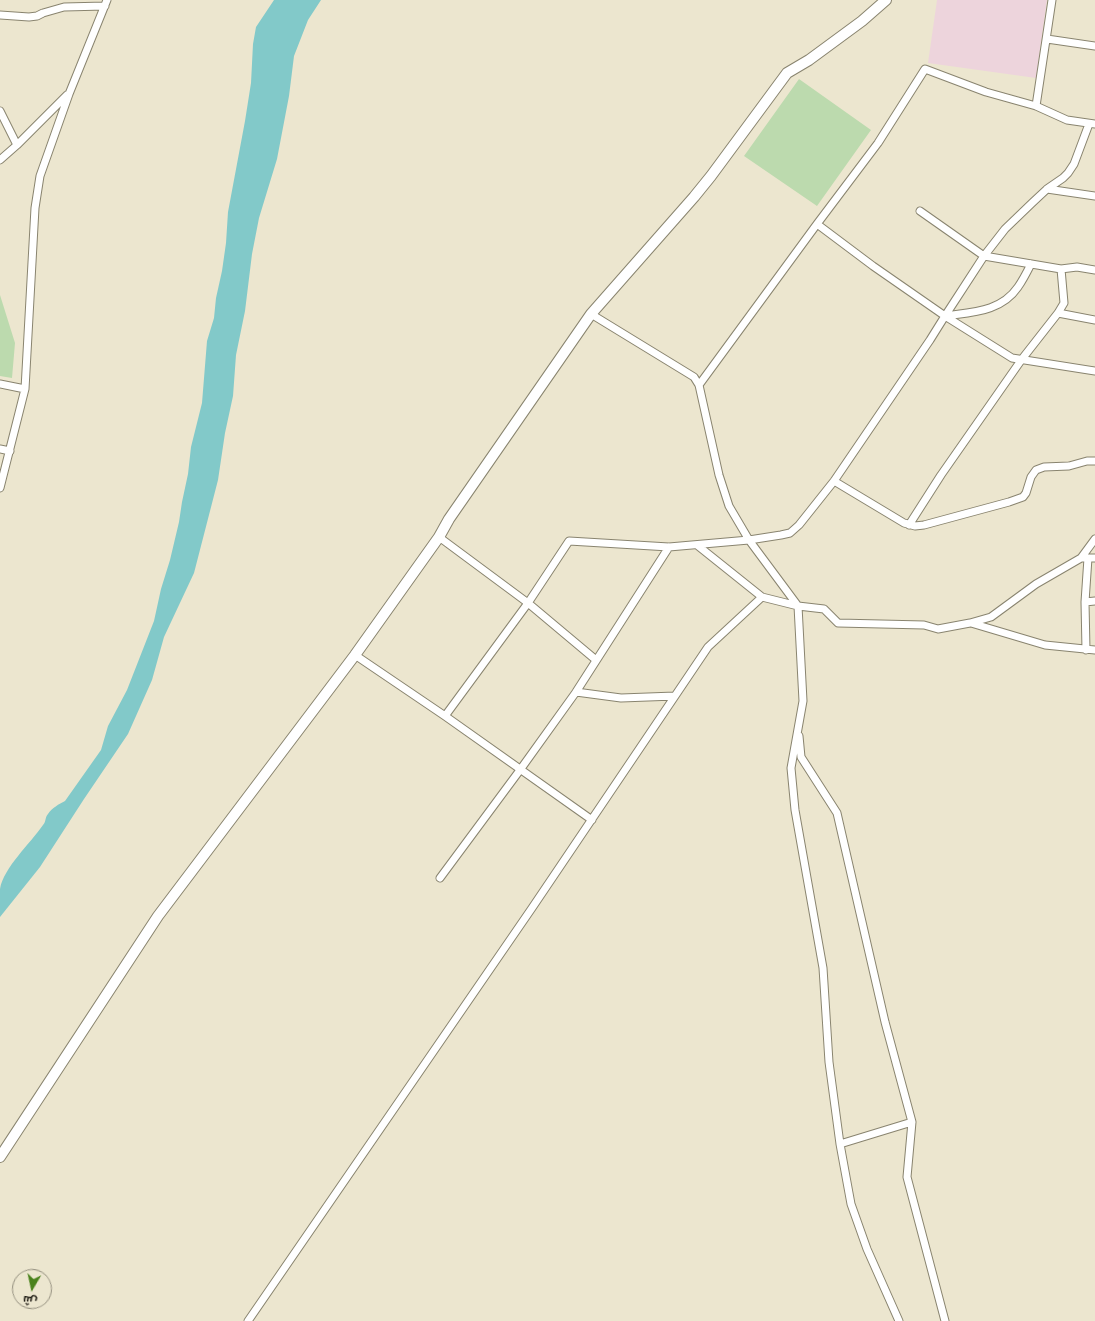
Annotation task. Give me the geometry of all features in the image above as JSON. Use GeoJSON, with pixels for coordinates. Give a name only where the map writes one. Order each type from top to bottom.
{"type":"FeatureCollection","features":[{"type":"Feature","properties":{"kind":"street"},"geometry":{"type":"LineString","coordinates":[[0,1157],[158,916],[355,655],[439,537],[449,519],[591,314],[694,197],[787,73],[809,60],[862,21],[886,0]]}},
{"type":"Feature","properties":{"kind":"street"},"geometry":{"type":"LineString","coordinates":[[1036,106],[1052,0]]}},
{"type":"Feature","properties":{"kind":"street"},"geometry":{"type":"LineString","coordinates":[[0,15],[29,17],[37,16],[64,7],[106,3],[69,94],[40,176],[35,208],[25,389],[0,487]]}},
{"type":"Feature","properties":{"kind":"street"},"geometry":{"type":"LineString","coordinates":[[1047,39],[1095,46]]}},
{"type":"Feature","properties":{"kind":"street"},"geometry":{"type":"LineString","coordinates":[[445,716],[528,603],[569,541],[669,547],[749,540],[781,535],[790,532],[799,525],[834,481],[930,340],[984,256],[1005,229],[1048,189],[1063,178],[1074,164],[1092,124],[1067,120],[1036,106],[986,92],[925,69],[878,143],[699,385]]}},
{"type":"Feature","properties":{"kind":"street"},"geometry":{"type":"LineString","coordinates":[[0,160],[69,94]]}},
{"type":"Feature","properties":{"kind":"street"},"geometry":{"type":"LineString","coordinates":[[0,111],[17,145]]}},
{"type":"Feature","properties":{"kind":"street"},"geometry":{"type":"LineString","coordinates":[[1048,189],[1095,196]]}},
{"type":"Feature","properties":{"kind":"street"},"geometry":{"type":"LineString","coordinates":[[920,211],[984,256],[1061,269],[1077,267],[1095,270]]}},
{"type":"Feature","properties":{"kind":"street"},"geometry":{"type":"LineString","coordinates":[[817,224],[945,316],[1012,358],[1095,372]]}},
{"type":"Feature","properties":{"kind":"street"},"geometry":{"type":"LineString","coordinates":[[945,316],[984,311],[1004,301],[1018,287],[1031,264]]}},
{"type":"Feature","properties":{"kind":"street"},"geometry":{"type":"LineString","coordinates":[[909,525],[941,475],[1022,359],[1058,314],[1064,303],[1061,269]]}},
{"type":"Feature","properties":{"kind":"street"},"geometry":{"type":"LineString","coordinates":[[591,314],[694,377],[699,385],[721,481],[729,506],[749,540],[798,606],[803,701],[791,768],[795,810],[823,968],[829,1062],[840,1144],[852,1204],[867,1249],[899,1321]]}},
{"type":"Feature","properties":{"kind":"street"},"geometry":{"type":"LineString","coordinates":[[1058,314],[1095,320]]}},
{"type":"Feature","properties":{"kind":"street"},"geometry":{"type":"LineString","coordinates":[[0,384],[25,389]]}},
{"type":"Feature","properties":{"kind":"street"},"geometry":{"type":"LineString","coordinates":[[0,449],[10,451]]}},
{"type":"Feature","properties":{"kind":"street"},"geometry":{"type":"LineString","coordinates":[[834,481],[893,518],[909,525],[924,525],[1023,497],[1036,470],[1044,467],[1069,466],[1087,461],[1095,461]]}},
{"type":"Feature","properties":{"kind":"street"},"geometry":{"type":"LineString","coordinates":[[439,537],[528,603],[596,660]]}},
{"type":"Feature","properties":{"kind":"street"},"geometry":{"type":"LineString","coordinates":[[1086,650],[1085,602],[1088,558],[1095,539]]}},
{"type":"Feature","properties":{"kind":"street"},"geometry":{"type":"LineString","coordinates":[[697,545],[762,597],[798,606],[824,609],[838,623],[924,625],[938,629],[970,623],[991,617],[1036,584],[1073,563],[1088,558]]}},
{"type":"Feature","properties":{"kind":"street"},"geometry":{"type":"LineString","coordinates":[[440,878],[576,692],[669,547]]}},
{"type":"Feature","properties":{"kind":"street"},"geometry":{"type":"LineString","coordinates":[[248,1321],[592,820],[708,647],[762,597]]}},
{"type":"Feature","properties":{"kind":"street"},"geometry":{"type":"LineString","coordinates":[[1085,602],[1095,601]]}},
{"type":"Feature","properties":{"kind":"street"},"geometry":{"type":"LineString","coordinates":[[970,623],[1045,645],[1095,650]]}},
{"type":"Feature","properties":{"kind":"street"},"geometry":{"type":"LineString","coordinates":[[355,655],[445,716],[592,820]]}},
{"type":"Feature","properties":{"kind":"street"},"geometry":{"type":"LineString","coordinates":[[576,692],[621,698],[675,696]]}},
{"type":"Feature","properties":{"kind":"street"},"geometry":{"type":"LineString","coordinates":[[798,728],[801,757],[837,813],[885,1022],[912,1122],[907,1178],[945,1321]]}},
{"type":"Feature","properties":{"kind":"street"},"geometry":{"type":"LineString","coordinates":[[840,1144],[912,1122]]}},
{"type":"Feature","properties":{"kind":"shaded area"},"geometry":{"type":"Polygon","coordinates":[[[937,0],[1047,0],[1036,78],[928,63],[937,0]]]}},
{"type":"Feature","properties":{"kind":"green space"},"geometry":{"type":"Polygon","coordinates":[[[799,79],[871,130],[817,206],[744,156],[799,79]]]}},
{"type":"Feature","properties":{"kind":"green space"},"geometry":{"type":"Polygon","coordinates":[[[0,295],[15,343],[12,378],[0,376],[0,295]]]}},
{"type":"Feature","properties":{"kind":"water"},"geometry":{"type":"Polygon","coordinates":[[[274,0],[321,0],[308,20],[294,56],[289,96],[277,159],[259,218],[252,254],[245,311],[236,355],[233,396],[225,433],[218,480],[194,573],[164,637],[152,680],[128,734],[40,867],[0,917],[0,889],[2,881],[12,864],[44,824],[46,817],[56,806],[65,801],[101,750],[108,726],[127,690],[154,621],[179,522],[188,474],[191,447],[202,403],[207,341],[214,318],[216,298],[222,271],[228,212],[251,83],[253,44],[256,27],[274,0]]]}}]}
